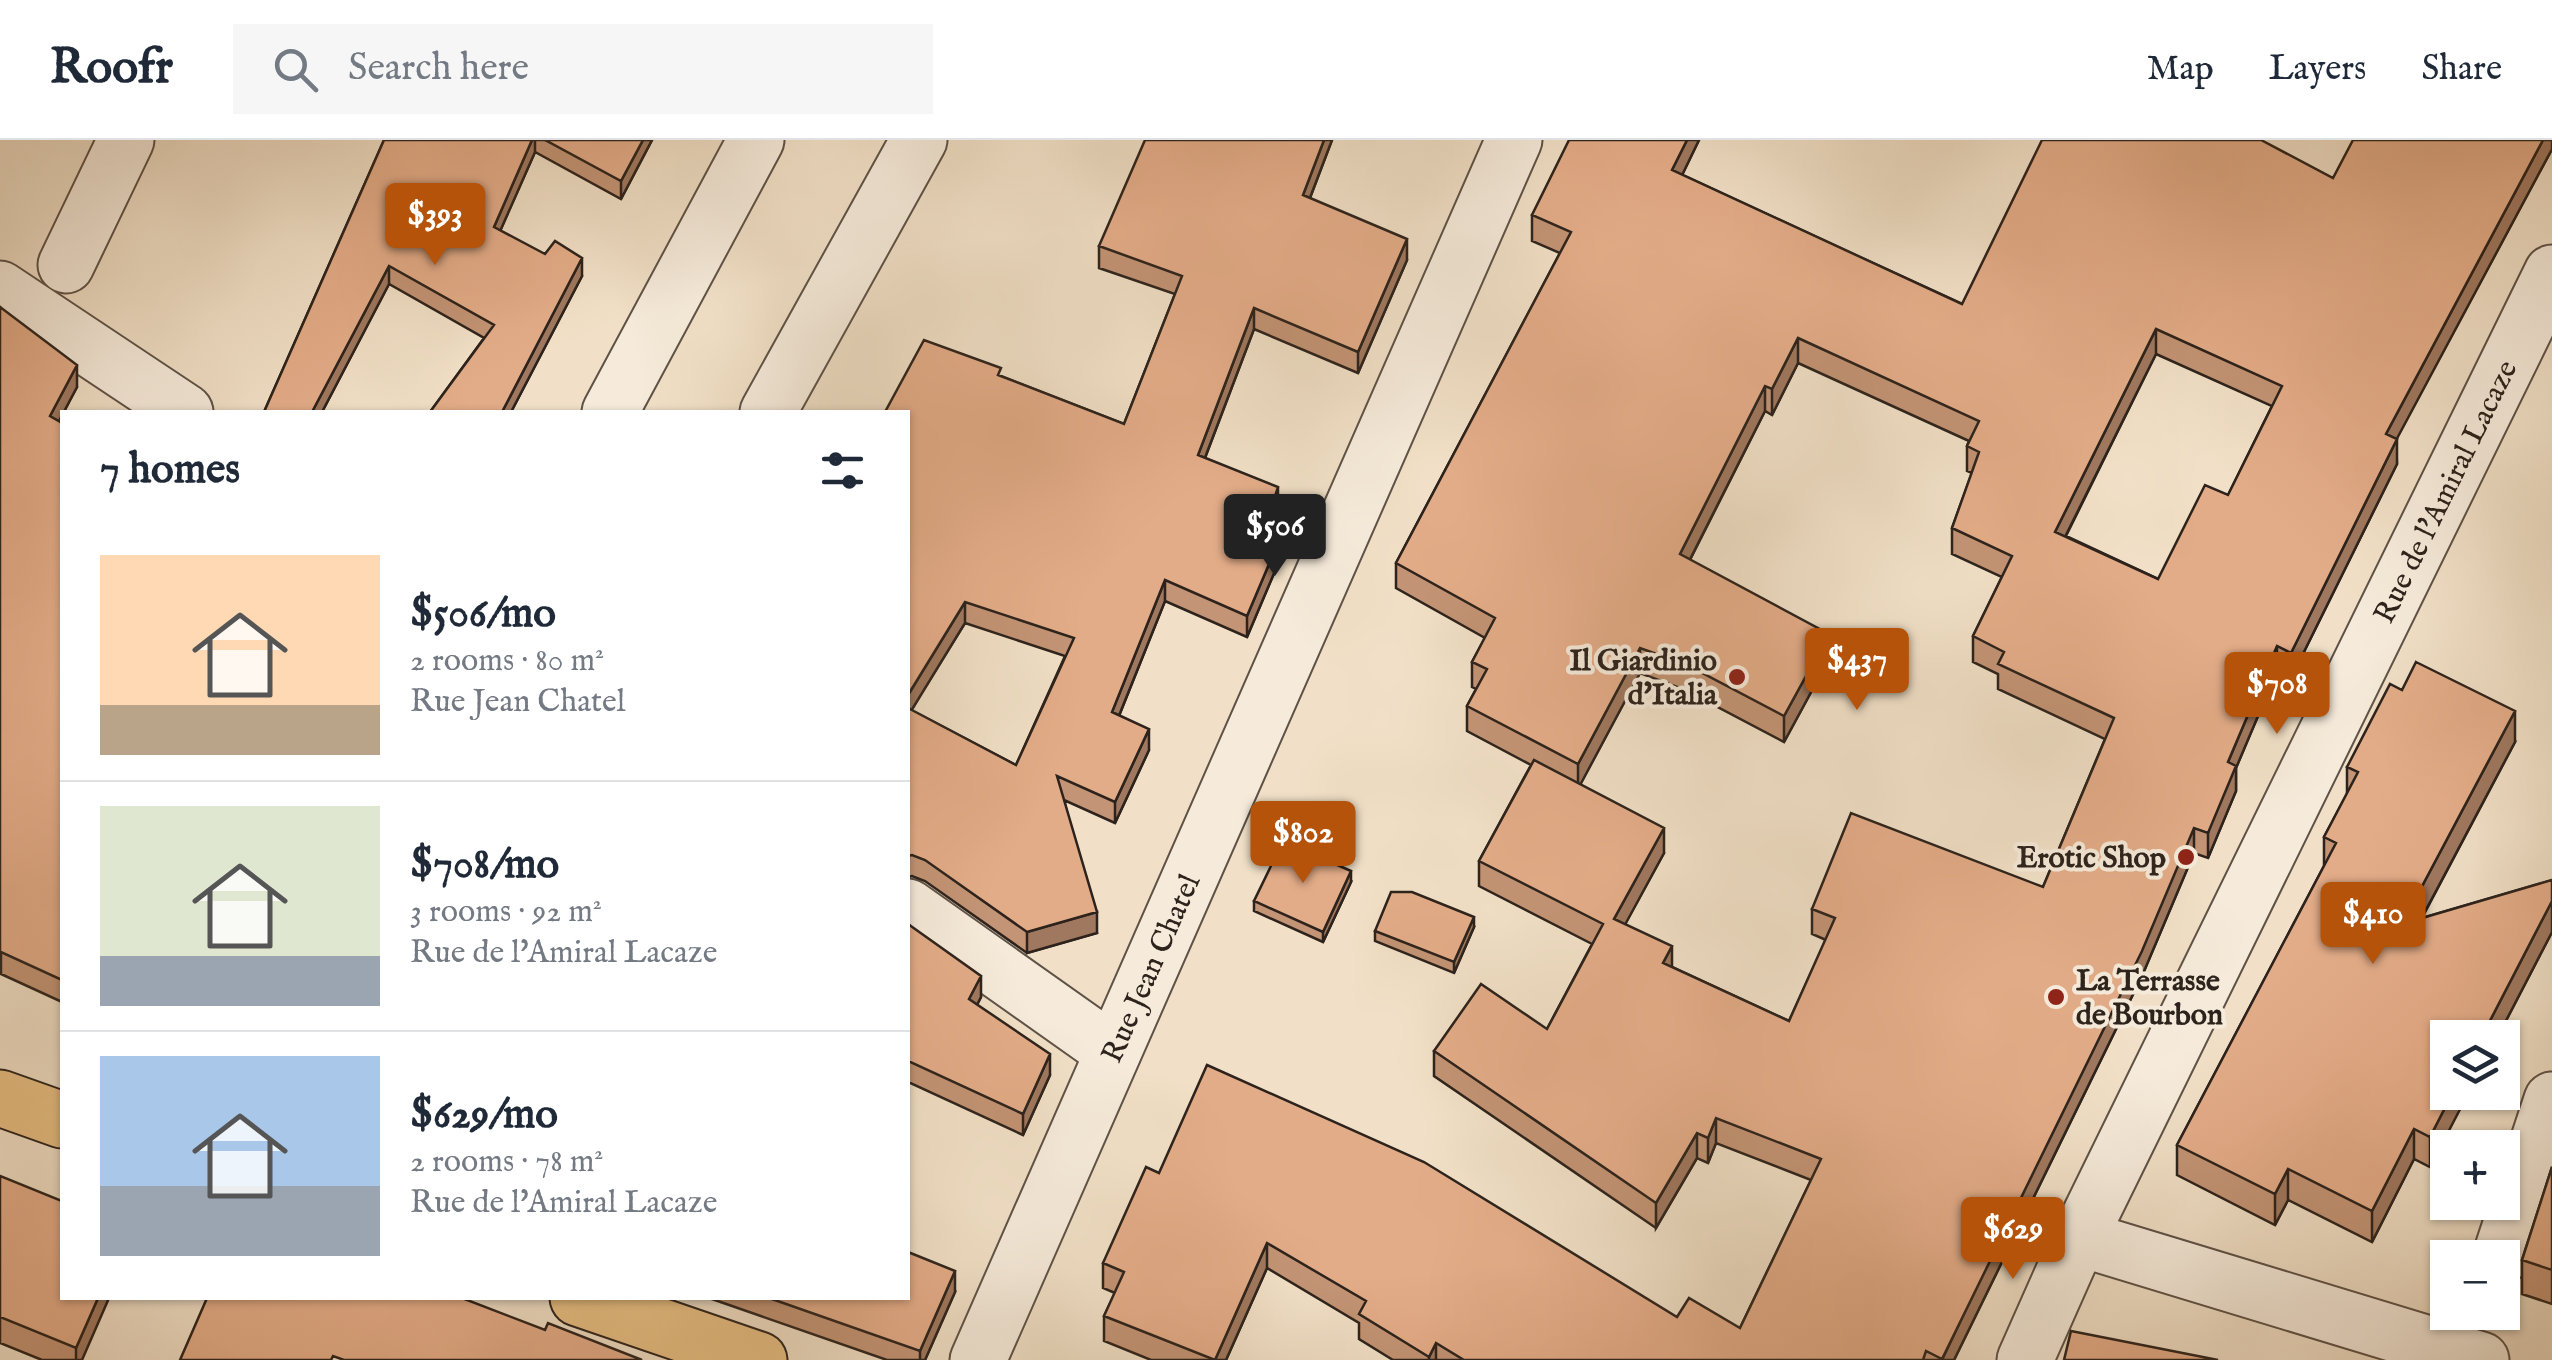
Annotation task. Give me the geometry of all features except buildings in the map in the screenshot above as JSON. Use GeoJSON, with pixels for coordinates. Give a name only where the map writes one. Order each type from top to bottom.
{"type":"FeatureCollection","features":[{"type":"Feature","properties":{"kind":"main road"},"geometry":{"type":"LineString","coordinates":[[0,1098],[60,1119]]}},
{"type":"Feature","properties":{"kind":"main road"},"geometry":{"type":"LineString","coordinates":[[584,1300],[759,1360]]}},
{"type":"Feature","properties":{"kind":"street"},"geometry":{"type":"LineString","coordinates":[[66,265],[126,140]]}},
{"type":"Feature","properties":{"kind":"street"},"geometry":{"type":"LineString","coordinates":[[611,410],[756,140]]}},
{"type":"Feature","properties":{"kind":"street"},"geometry":{"type":"LineString","coordinates":[[769,410],[920,140]]}},
{"type":"Feature","properties":{"kind":"street","name":"Rue Jean Chatel"},"geometry":{"type":"LineString","coordinates":[[978,1360],[1514,140]]}},
{"type":"Feature","properties":{"kind":"street","name":"Rue de l'Amiral Lacaze"},"geometry":{"type":"LineString","coordinates":[[2026,1360],[2079,1238],[2552,273]]}},
{"type":"Feature","properties":{"kind":"street"},"geometry":{"type":"LineString","coordinates":[[0,290],[183,410]]}},
{"type":"Feature","properties":{"kind":"street"},"geometry":{"type":"LineString","coordinates":[[910,909],[1113,1052]]}},
{"type":"Feature","properties":{"kind":"street"},"geometry":{"type":"LineString","coordinates":[[2506,1240],[2552,1100]]}},
{"type":"Feature","properties":{"kind":"street"},"geometry":{"type":"LineString","coordinates":[[2079,1238],[2477,1343]]}},
{"type":"Feature","properties":{"kind":"place","name":"Il Giardinio d'Italia"},"geometry":{"type":"Point","coordinates":[1737,677]}},
{"type":"Feature","properties":{"kind":"place","name":"Erotic Shop"},"geometry":{"type":"Point","coordinates":[2186,857]}},
{"type":"Feature","properties":{"kind":"place","name":"La Terrasse de Bourbon"},"geometry":{"type":"Point","coordinates":[2056,997]}}]}
